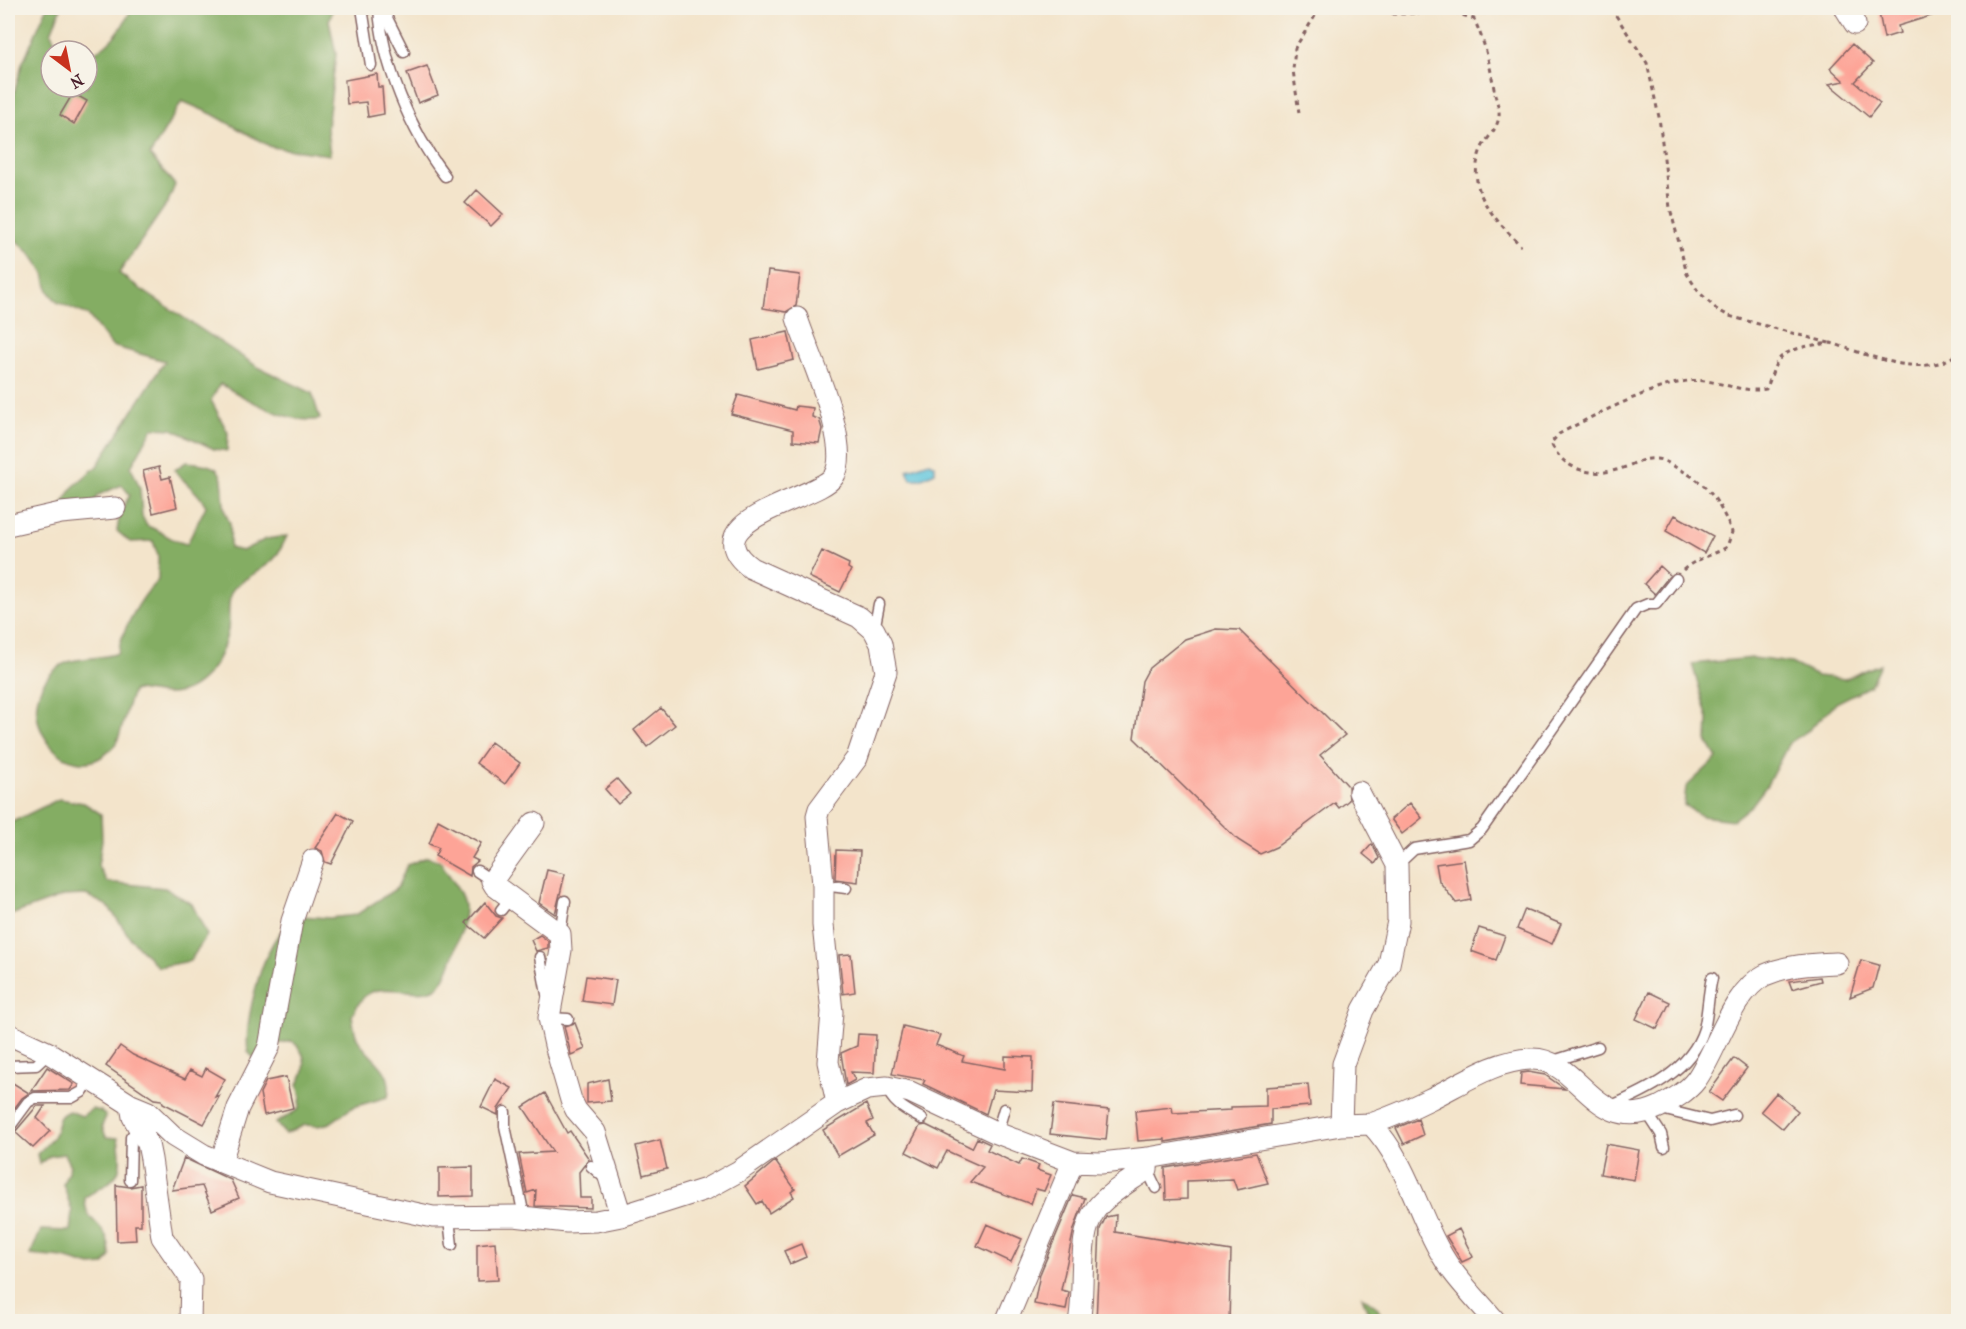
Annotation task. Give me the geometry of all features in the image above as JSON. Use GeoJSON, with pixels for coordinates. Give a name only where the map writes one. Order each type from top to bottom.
{"type":"FeatureCollection","features":[{"type":"Feature","properties":{"kind":"street"},"geometry":{"type":"LineString","coordinates":[[797,318],[838,433],[840,456],[838,465],[834,477],[824,486],[754,518],[735,538],[733,546],[737,558],[751,568],[859,617],[874,630],[881,644],[886,672],[857,758],[819,809],[817,816],[823,885],[823,925],[832,1012],[828,1062],[837,1103]]}},
{"type":"Feature","properties":{"kind":"street"},"geometry":{"type":"LineString","coordinates":[[8,525],[61,513],[115,508]]}},
{"type":"Feature","properties":{"kind":"street"},"geometry":{"type":"LineString","coordinates":[[1341,1125],[1343,1064],[1363,1010],[1389,964],[1398,921],[1397,865],[1359,792]]}},
{"type":"Feature","properties":{"kind":"street"},"geometry":{"type":"LineString","coordinates":[[534,823],[485,876],[506,904],[560,933],[561,950],[556,1013],[571,1100],[576,1110],[595,1132],[621,1216]]}},
{"type":"Feature","properties":{"kind":"street"},"geometry":{"type":"LineString","coordinates":[[221,1162],[238,1108],[268,1047],[292,921],[314,860]]}},
{"type":"Feature","properties":{"kind":"street"},"geometry":{"type":"LineString","coordinates":[[1079,1322],[1084,1291],[1085,1235],[1089,1221],[1097,1207],[1150,1171],[1341,1125],[1371,1124],[1399,1114],[1474,1076],[1512,1062],[1532,1059],[1550,1062],[1567,1073],[1587,1094],[1609,1107],[1625,1112],[1652,1109],[1680,1095],[1695,1082],[1748,987],[1765,975],[1803,965],[1837,963]]}},
{"type":"Feature","properties":{"kind":"street"},"geometry":{"type":"LineString","coordinates":[[8,1034],[49,1053],[131,1106],[148,1112],[189,1147],[221,1162],[270,1182],[360,1203],[449,1219],[524,1216],[567,1222],[596,1221],[621,1216],[706,1189],[747,1165],[837,1103],[867,1089],[887,1087],[910,1092],[997,1133],[1073,1162],[1101,1162],[1150,1171]]}},
{"type":"Feature","properties":{"kind":"street"},"geometry":{"type":"LineString","coordinates":[[131,1106],[133,1117],[148,1144],[152,1159],[162,1237],[191,1279],[190,1322]]}},
{"type":"Feature","properties":{"kind":"street"},"geometry":{"type":"LineString","coordinates":[[1371,1124],[1384,1138],[1401,1167],[1451,1269],[1496,1322]]}},
{"type":"Feature","properties":{"kind":"street"},"geometry":{"type":"LineString","coordinates":[[1006,1322],[1073,1162]]}},
{"type":"Feature","properties":{"kind":"lane"},"geometry":{"type":"LineString","coordinates":[[362,8],[371,65]]}},
{"type":"Feature","properties":{"kind":"lane"},"geometry":{"type":"LineString","coordinates":[[381,8],[404,52]]}},
{"type":"Feature","properties":{"kind":"lane"},"geometry":{"type":"LineString","coordinates":[[381,8],[380,27],[388,61],[427,152],[445,176]]}},
{"type":"Feature","properties":{"kind":"lane"},"geometry":{"type":"LineString","coordinates":[[1397,865],[1414,849],[1432,844],[1452,844],[1469,840],[1482,829],[1636,609],[1648,604],[1656,604],[1676,579]]}},
{"type":"Feature","properties":{"kind":"lane"},"geometry":{"type":"LineString","coordinates":[[874,630],[879,604]]}},
{"type":"Feature","properties":{"kind":"lane"},"geometry":{"type":"LineString","coordinates":[[823,885],[846,888]]}},
{"type":"Feature","properties":{"kind":"lane"},"geometry":{"type":"LineString","coordinates":[[560,933],[565,901]]}},
{"type":"Feature","properties":{"kind":"lane"},"geometry":{"type":"LineString","coordinates":[[540,957],[556,1013]]}},
{"type":"Feature","properties":{"kind":"lane"},"geometry":{"type":"LineString","coordinates":[[1609,1107],[1656,1086],[1687,1059],[1704,1029],[1712,978]]}},
{"type":"Feature","properties":{"kind":"lane"},"geometry":{"type":"LineString","coordinates":[[1550,1062],[1576,1056],[1598,1047]]}},
{"type":"Feature","properties":{"kind":"lane"},"geometry":{"type":"LineString","coordinates":[[8,1066],[36,1065],[49,1053]]}},
{"type":"Feature","properties":{"kind":"lane"},"geometry":{"type":"LineString","coordinates":[[70,1092],[89,1077]]}},
{"type":"Feature","properties":{"kind":"lane"},"geometry":{"type":"LineString","coordinates":[[8,1129],[28,1102],[35,1098],[71,1098],[82,1092],[89,1077]]}},
{"type":"Feature","properties":{"kind":"lane"},"geometry":{"type":"LineString","coordinates":[[887,1087],[890,1096],[901,1107],[922,1119]]}},
{"type":"Feature","properties":{"kind":"lane"},"geometry":{"type":"LineString","coordinates":[[997,1133],[1004,1108]]}},
{"type":"Feature","properties":{"kind":"lane"},"geometry":{"type":"LineString","coordinates":[[1652,1109],[1710,1121],[1734,1115]]}},
{"type":"Feature","properties":{"kind":"lane"},"geometry":{"type":"LineString","coordinates":[[1652,1109],[1664,1147]]}},
{"type":"Feature","properties":{"kind":"lane"},"geometry":{"type":"LineString","coordinates":[[505,1112],[505,1126],[524,1216]]}},
{"type":"Feature","properties":{"kind":"lane"},"geometry":{"type":"LineString","coordinates":[[130,1179],[131,1137],[139,1128]]}},
{"type":"Feature","properties":{"kind":"lane"},"geometry":{"type":"LineString","coordinates":[[591,1166],[611,1182]]}},
{"type":"Feature","properties":{"kind":"lane"},"geometry":{"type":"LineString","coordinates":[[449,1219],[452,1245]]}},
{"type":"Feature","properties":{"kind":"path"},"geometry":{"type":"LineString","coordinates":[[1299,113],[1293,70],[1295,48],[1320,8]]}},
{"type":"Feature","properties":{"kind":"path"},"geometry":{"type":"LineString","coordinates":[[1384,8],[1394,14],[1453,12],[1474,19],[1492,68],[1500,114],[1496,131],[1480,150],[1475,174],[1478,194],[1490,212],[1521,246]]}},
{"type":"Feature","properties":{"kind":"path"},"geometry":{"type":"LineString","coordinates":[[1611,8],[1647,63],[1659,117],[1670,208],[1687,274],[1698,291],[1716,309],[1729,316],[1916,366],[1939,365],[1959,353]]}},
{"type":"Feature","properties":{"kind":"path"},"geometry":{"type":"LineString","coordinates":[[1676,579],[1695,560],[1712,556],[1726,547],[1732,532],[1720,505],[1700,480],[1659,459],[1645,459],[1616,470],[1585,471],[1564,461],[1556,454],[1551,442],[1559,434],[1572,427],[1669,386],[1690,380],[1750,392],[1766,389],[1777,362],[1785,354],[1831,343]]}},
{"type":"Feature","properties":{"kind":"green space"},"geometry":{"type":"Polygon","coordinates":[[[47,8],[61,8],[51,33],[54,39],[39,39],[39,99],[99,99],[99,50],[109,43],[120,30],[132,8],[333,8],[329,21],[336,54],[327,129],[330,155],[271,147],[212,114],[182,101],[150,155],[175,185],[168,202],[119,273],[258,367],[312,393],[320,419],[308,420],[282,415],[220,384],[211,400],[228,433],[227,451],[214,449],[172,429],[153,428],[131,467],[140,488],[142,516],[147,526],[187,544],[206,506],[199,495],[175,470],[186,462],[211,466],[220,474],[225,513],[230,524],[230,548],[242,551],[266,539],[287,536],[273,560],[238,585],[231,593],[229,626],[225,642],[208,674],[190,689],[178,693],[162,694],[134,690],[120,735],[114,746],[96,760],[78,762],[61,755],[48,742],[39,724],[37,704],[43,684],[60,666],[66,663],[118,653],[123,635],[133,615],[145,595],[158,580],[158,556],[153,541],[130,542],[117,531],[120,512],[130,495],[122,485],[98,495],[89,515],[76,523],[60,508],[73,487],[97,466],[165,361],[112,346],[88,315],[57,302],[48,291],[44,273],[31,254],[8,233],[8,116],[22,64],[47,8]]]}},
{"type":"Feature","properties":{"kind":"green space"},"geometry":{"type":"Polygon","coordinates":[[[1753,658],[1791,663],[1817,676],[1845,679],[1880,664],[1870,686],[1836,703],[1809,730],[1789,743],[1767,785],[1752,805],[1733,820],[1701,816],[1684,805],[1686,787],[1717,758],[1707,741],[1708,719],[1692,664],[1753,658]]]}},
{"type":"Feature","properties":{"kind":"green space"},"geometry":{"type":"Polygon","coordinates":[[[59,799],[84,803],[101,814],[102,840],[98,866],[107,882],[165,888],[192,904],[207,935],[190,961],[158,967],[131,939],[108,906],[86,895],[64,896],[8,916],[8,824],[59,799]]]}},
{"type":"Feature","properties":{"kind":"green space"},"geometry":{"type":"Polygon","coordinates":[[[427,857],[440,861],[463,899],[464,913],[447,973],[437,987],[429,990],[373,992],[363,998],[352,1015],[357,1038],[388,1078],[388,1097],[353,1107],[330,1123],[318,1126],[305,1125],[285,1134],[276,1123],[299,1109],[301,1097],[298,1084],[304,1067],[301,1051],[292,1041],[276,1044],[255,1059],[248,1052],[247,1039],[255,991],[272,945],[281,931],[301,916],[329,918],[356,915],[397,888],[407,865],[427,857]]]}},
{"type":"Feature","properties":{"kind":"green space"},"geometry":{"type":"Polygon","coordinates":[[[92,1109],[101,1111],[106,1116],[102,1126],[106,1137],[118,1138],[120,1151],[119,1169],[116,1175],[111,1181],[85,1197],[89,1216],[103,1230],[111,1256],[104,1265],[91,1266],[64,1258],[30,1255],[41,1230],[70,1231],[72,1211],[63,1184],[70,1166],[64,1154],[50,1156],[39,1164],[37,1154],[54,1135],[58,1121],[64,1113],[69,1111],[82,1116],[92,1109]]]}},
{"type":"Feature","properties":{"kind":"green space"},"geometry":{"type":"Polygon","coordinates":[[[1362,1296],[1378,1308],[1384,1321],[1371,1321],[1362,1296]]]}},
{"type":"Feature","properties":{"kind":"water"},"geometry":{"type":"Polygon","coordinates":[[[929,462],[935,465],[935,472],[920,479],[911,479],[907,470],[929,462]]]}},
{"type":"Feature","properties":{"kind":"building"},"geometry":{"type":"Polygon","coordinates":[[[1878,8],[1946,8],[1947,11],[1898,26],[1900,33],[1884,38],[1878,8]]]}},
{"type":"Feature","properties":{"kind":"building"},"geometry":{"type":"Polygon","coordinates":[[[1852,44],[1873,63],[1855,82],[1880,103],[1869,117],[1829,84],[1844,81],[1830,68],[1852,44]]]}},
{"type":"Feature","properties":{"kind":"building"},"geometry":{"type":"Polygon","coordinates":[[[427,66],[438,95],[418,103],[407,73],[427,66]]]}},
{"type":"Feature","properties":{"kind":"building"},"geometry":{"type":"Polygon","coordinates":[[[377,74],[378,87],[382,87],[384,114],[368,117],[366,102],[347,104],[345,80],[377,74]]]}},
{"type":"Feature","properties":{"kind":"building"},"geometry":{"type":"Polygon","coordinates":[[[69,99],[87,101],[74,124],[60,115],[69,99]]]}},
{"type":"Feature","properties":{"kind":"building"},"geometry":{"type":"Polygon","coordinates":[[[477,190],[503,214],[491,226],[465,203],[477,190]]]}},
{"type":"Feature","properties":{"kind":"building"},"geometry":{"type":"Polygon","coordinates":[[[768,271],[800,275],[796,306],[786,312],[763,308],[768,271]]]}},
{"type":"Feature","properties":{"kind":"building"},"geometry":{"type":"Polygon","coordinates":[[[788,332],[794,360],[758,369],[752,340],[788,332]]]}},
{"type":"Feature","properties":{"kind":"building"},"geometry":{"type":"Polygon","coordinates":[[[738,395],[795,410],[796,406],[813,408],[812,417],[819,419],[822,429],[819,443],[793,441],[793,430],[731,414],[738,395]]]}},
{"type":"Feature","properties":{"kind":"building"},"geometry":{"type":"Polygon","coordinates":[[[159,467],[162,479],[170,477],[177,507],[153,513],[143,471],[159,467]]]}},
{"type":"Feature","properties":{"kind":"building"},"geometry":{"type":"Polygon","coordinates":[[[1675,515],[1713,536],[1704,553],[1666,531],[1675,515]]]}},
{"type":"Feature","properties":{"kind":"building"},"geometry":{"type":"Polygon","coordinates":[[[822,551],[849,564],[848,568],[851,570],[840,592],[809,577],[822,551]]]}},
{"type":"Feature","properties":{"kind":"building"},"geometry":{"type":"Polygon","coordinates":[[[1660,566],[1670,575],[1655,594],[1644,584],[1660,566]]]}},
{"type":"Feature","properties":{"kind":"building"},"geometry":{"type":"Polygon","coordinates":[[[1216,629],[1239,630],[1345,735],[1320,755],[1348,786],[1349,800],[1339,808],[1335,803],[1276,847],[1260,854],[1238,840],[1134,738],[1142,681],[1149,668],[1185,639],[1216,629]]]}},
{"type":"Feature","properties":{"kind":"building"},"geometry":{"type":"Polygon","coordinates":[[[661,708],[675,725],[647,747],[634,730],[661,708]]]}},
{"type":"Feature","properties":{"kind":"building"},"geometry":{"type":"Polygon","coordinates":[[[491,742],[520,763],[505,784],[476,763],[491,742]]]}},
{"type":"Feature","properties":{"kind":"building"},"geometry":{"type":"Polygon","coordinates":[[[617,779],[630,794],[618,804],[605,789],[617,779]]]}},
{"type":"Feature","properties":{"kind":"building"},"geometry":{"type":"Polygon","coordinates":[[[1410,803],[1422,818],[1402,834],[1391,819],[1410,803]]]}},
{"type":"Feature","properties":{"kind":"building"},"geometry":{"type":"Polygon","coordinates":[[[338,813],[353,821],[331,864],[325,862],[322,851],[315,848],[338,813]]]}},
{"type":"Feature","properties":{"kind":"building"},"geometry":{"type":"Polygon","coordinates":[[[438,820],[481,843],[472,858],[478,861],[471,867],[470,876],[435,856],[439,848],[429,844],[438,820]]]}},
{"type":"Feature","properties":{"kind":"building"},"geometry":{"type":"Polygon","coordinates":[[[1372,844],[1379,858],[1375,864],[1363,854],[1372,844]]]}},
{"type":"Feature","properties":{"kind":"building"},"geometry":{"type":"Polygon","coordinates":[[[836,850],[860,851],[858,882],[835,879],[836,850]]]}},
{"type":"Feature","properties":{"kind":"building"},"geometry":{"type":"Polygon","coordinates":[[[1464,860],[1471,900],[1456,903],[1439,881],[1436,864],[1464,860]]]}},
{"type":"Feature","properties":{"kind":"building"},"geometry":{"type":"Polygon","coordinates":[[[547,870],[565,874],[555,914],[539,903],[547,870]]]}},
{"type":"Feature","properties":{"kind":"building"},"geometry":{"type":"Polygon","coordinates":[[[485,902],[496,916],[502,918],[484,938],[466,923],[485,902]]]}},
{"type":"Feature","properties":{"kind":"building"},"geometry":{"type":"Polygon","coordinates":[[[1525,909],[1561,924],[1552,944],[1517,929],[1525,909]]]}},
{"type":"Feature","properties":{"kind":"building"},"geometry":{"type":"Polygon","coordinates":[[[1479,928],[1505,936],[1496,960],[1471,951],[1479,928]]]}},
{"type":"Feature","properties":{"kind":"building"},"geometry":{"type":"Polygon","coordinates":[[[540,935],[548,941],[548,948],[536,951],[531,940],[540,935]]]}},
{"type":"Feature","properties":{"kind":"building"},"geometry":{"type":"Polygon","coordinates":[[[851,954],[855,992],[843,994],[839,955],[851,954]]]}},
{"type":"Feature","properties":{"kind":"building"},"geometry":{"type":"Polygon","coordinates":[[[1861,960],[1879,965],[1873,988],[1850,997],[1861,960]]]}},
{"type":"Feature","properties":{"kind":"building"},"geometry":{"type":"Polygon","coordinates":[[[586,976],[616,980],[612,1005],[582,1001],[586,976]]]}},
{"type":"Feature","properties":{"kind":"building"},"geometry":{"type":"Polygon","coordinates":[[[1820,977],[1821,981],[1792,989],[1789,981],[1820,977]]]}},
{"type":"Feature","properties":{"kind":"building"},"geometry":{"type":"Polygon","coordinates":[[[1649,992],[1670,1002],[1657,1029],[1636,1019],[1649,992]]]}},
{"type":"Feature","properties":{"kind":"building"},"geometry":{"type":"Polygon","coordinates":[[[575,1023],[585,1049],[571,1055],[564,1026],[575,1023]]]}},
{"type":"Feature","properties":{"kind":"building"},"geometry":{"type":"Polygon","coordinates":[[[903,1026],[940,1035],[936,1045],[964,1056],[962,1061],[1005,1069],[1005,1056],[1033,1057],[1032,1092],[993,1090],[986,1114],[923,1084],[925,1080],[892,1074],[903,1026]]]}},
{"type":"Feature","properties":{"kind":"building"},"geometry":{"type":"Polygon","coordinates":[[[858,1034],[876,1035],[874,1073],[851,1072],[855,1080],[846,1085],[841,1053],[857,1046],[858,1034]]]}},
{"type":"Feature","properties":{"kind":"building"},"geometry":{"type":"Polygon","coordinates":[[[120,1046],[133,1055],[185,1079],[190,1070],[202,1076],[206,1068],[225,1079],[215,1097],[220,1095],[204,1124],[163,1103],[162,1100],[154,1099],[106,1066],[120,1046]]]}},
{"type":"Feature","properties":{"kind":"building"},"geometry":{"type":"Polygon","coordinates":[[[1734,1058],[1747,1068],[1722,1101],[1709,1092],[1734,1058]]]}},
{"type":"Feature","properties":{"kind":"building"},"geometry":{"type":"Polygon","coordinates":[[[47,1067],[74,1084],[70,1090],[31,1091],[47,1067]]]}},
{"type":"Feature","properties":{"kind":"building"},"geometry":{"type":"Polygon","coordinates":[[[1521,1073],[1545,1075],[1565,1089],[1520,1085],[1521,1073]]]}},
{"type":"Feature","properties":{"kind":"building"},"geometry":{"type":"Polygon","coordinates":[[[286,1077],[293,1108],[264,1115],[260,1093],[266,1081],[286,1077]]]}},
{"type":"Feature","properties":{"kind":"building"},"geometry":{"type":"Polygon","coordinates":[[[495,1079],[512,1088],[498,1109],[498,1115],[481,1107],[495,1079]]]}},
{"type":"Feature","properties":{"kind":"building"},"geometry":{"type":"Polygon","coordinates":[[[608,1079],[611,1101],[587,1103],[587,1084],[608,1079]]]}},
{"type":"Feature","properties":{"kind":"building"},"geometry":{"type":"Polygon","coordinates":[[[8,1080],[29,1093],[22,1098],[8,1117],[8,1080]]]}},
{"type":"Feature","properties":{"kind":"building"},"geometry":{"type":"Polygon","coordinates":[[[1308,1084],[1310,1106],[1271,1109],[1271,1124],[1165,1142],[1165,1139],[1138,1141],[1135,1111],[1172,1107],[1173,1113],[1266,1106],[1266,1087],[1308,1084]]]}},
{"type":"Feature","properties":{"kind":"building"},"geometry":{"type":"Polygon","coordinates":[[[545,1093],[567,1133],[570,1131],[589,1159],[579,1172],[580,1198],[591,1198],[591,1208],[535,1206],[536,1190],[527,1193],[519,1154],[553,1152],[523,1107],[545,1093]]]}},
{"type":"Feature","properties":{"kind":"building"},"geometry":{"type":"Polygon","coordinates":[[[1776,1093],[1798,1111],[1783,1129],[1761,1111],[1776,1093]]]}},
{"type":"Feature","properties":{"kind":"building"},"geometry":{"type":"Polygon","coordinates":[[[866,1104],[873,1120],[867,1123],[874,1135],[838,1156],[823,1130],[866,1104]]]}},
{"type":"Feature","properties":{"kind":"building"},"geometry":{"type":"Polygon","coordinates":[[[1054,1104],[1109,1110],[1106,1140],[1050,1134],[1054,1104]]]}},
{"type":"Feature","properties":{"kind":"building"},"geometry":{"type":"Polygon","coordinates":[[[37,1106],[45,1106],[37,1118],[50,1131],[33,1148],[15,1132],[37,1106]]]}},
{"type":"Feature","properties":{"kind":"building"},"geometry":{"type":"Polygon","coordinates":[[[1418,1119],[1423,1135],[1404,1144],[1396,1128],[1418,1119]]]}},
{"type":"Feature","properties":{"kind":"building"},"geometry":{"type":"Polygon","coordinates":[[[926,1125],[972,1148],[977,1138],[990,1144],[987,1150],[1019,1165],[1022,1159],[1039,1165],[1037,1170],[1051,1175],[1044,1191],[1036,1189],[1031,1204],[970,1182],[983,1167],[947,1151],[938,1168],[906,1152],[920,1126],[926,1125]]]}},
{"type":"Feature","properties":{"kind":"building"},"geometry":{"type":"Polygon","coordinates":[[[660,1140],[667,1169],[643,1175],[636,1146],[660,1140]]]}},
{"type":"Feature","properties":{"kind":"building"},"geometry":{"type":"Polygon","coordinates":[[[1606,1144],[1639,1150],[1634,1180],[1600,1174],[1606,1144]]]}},
{"type":"Feature","properties":{"kind":"building"},"geometry":{"type":"Polygon","coordinates":[[[1256,1153],[1268,1183],[1237,1190],[1233,1179],[1187,1181],[1187,1199],[1166,1200],[1165,1168],[1256,1153]]]}},
{"type":"Feature","properties":{"kind":"building"},"geometry":{"type":"Polygon","coordinates":[[[184,1158],[231,1180],[239,1198],[212,1210],[202,1186],[172,1190],[184,1158]]]}},
{"type":"Feature","properties":{"kind":"building"},"geometry":{"type":"Polygon","coordinates":[[[775,1161],[795,1189],[791,1192],[794,1197],[769,1213],[762,1201],[757,1204],[745,1186],[775,1161]]]}},
{"type":"Feature","properties":{"kind":"building"},"geometry":{"type":"Polygon","coordinates":[[[473,1167],[473,1196],[439,1197],[439,1168],[473,1167]]]}},
{"type":"Feature","properties":{"kind":"building"},"geometry":{"type":"Polygon","coordinates":[[[116,1185],[130,1187],[141,1185],[141,1225],[135,1225],[136,1240],[117,1241],[116,1185]]]}},
{"type":"Feature","properties":{"kind":"building"},"geometry":{"type":"Polygon","coordinates":[[[1073,1195],[1085,1198],[1074,1229],[1061,1290],[1069,1292],[1066,1310],[1034,1304],[1040,1274],[1073,1195]]]}},
{"type":"Feature","properties":{"kind":"building"},"geometry":{"type":"Polygon","coordinates":[[[1116,1215],[1115,1232],[1231,1251],[1229,1322],[1096,1322],[1100,1229],[1106,1217],[1116,1215]]]}},
{"type":"Feature","properties":{"kind":"building"},"geometry":{"type":"Polygon","coordinates":[[[987,1224],[1022,1239],[1011,1262],[977,1246],[987,1224]]]}},
{"type":"Feature","properties":{"kind":"building"},"geometry":{"type":"Polygon","coordinates":[[[1459,1229],[1473,1257],[1462,1262],[1446,1236],[1459,1229]]]}},
{"type":"Feature","properties":{"kind":"building"},"geometry":{"type":"Polygon","coordinates":[[[495,1242],[498,1280],[477,1281],[477,1244],[495,1242]]]}},
{"type":"Feature","properties":{"kind":"building"},"geometry":{"type":"Polygon","coordinates":[[[801,1244],[806,1257],[790,1264],[784,1251],[801,1244]]]}}]}
